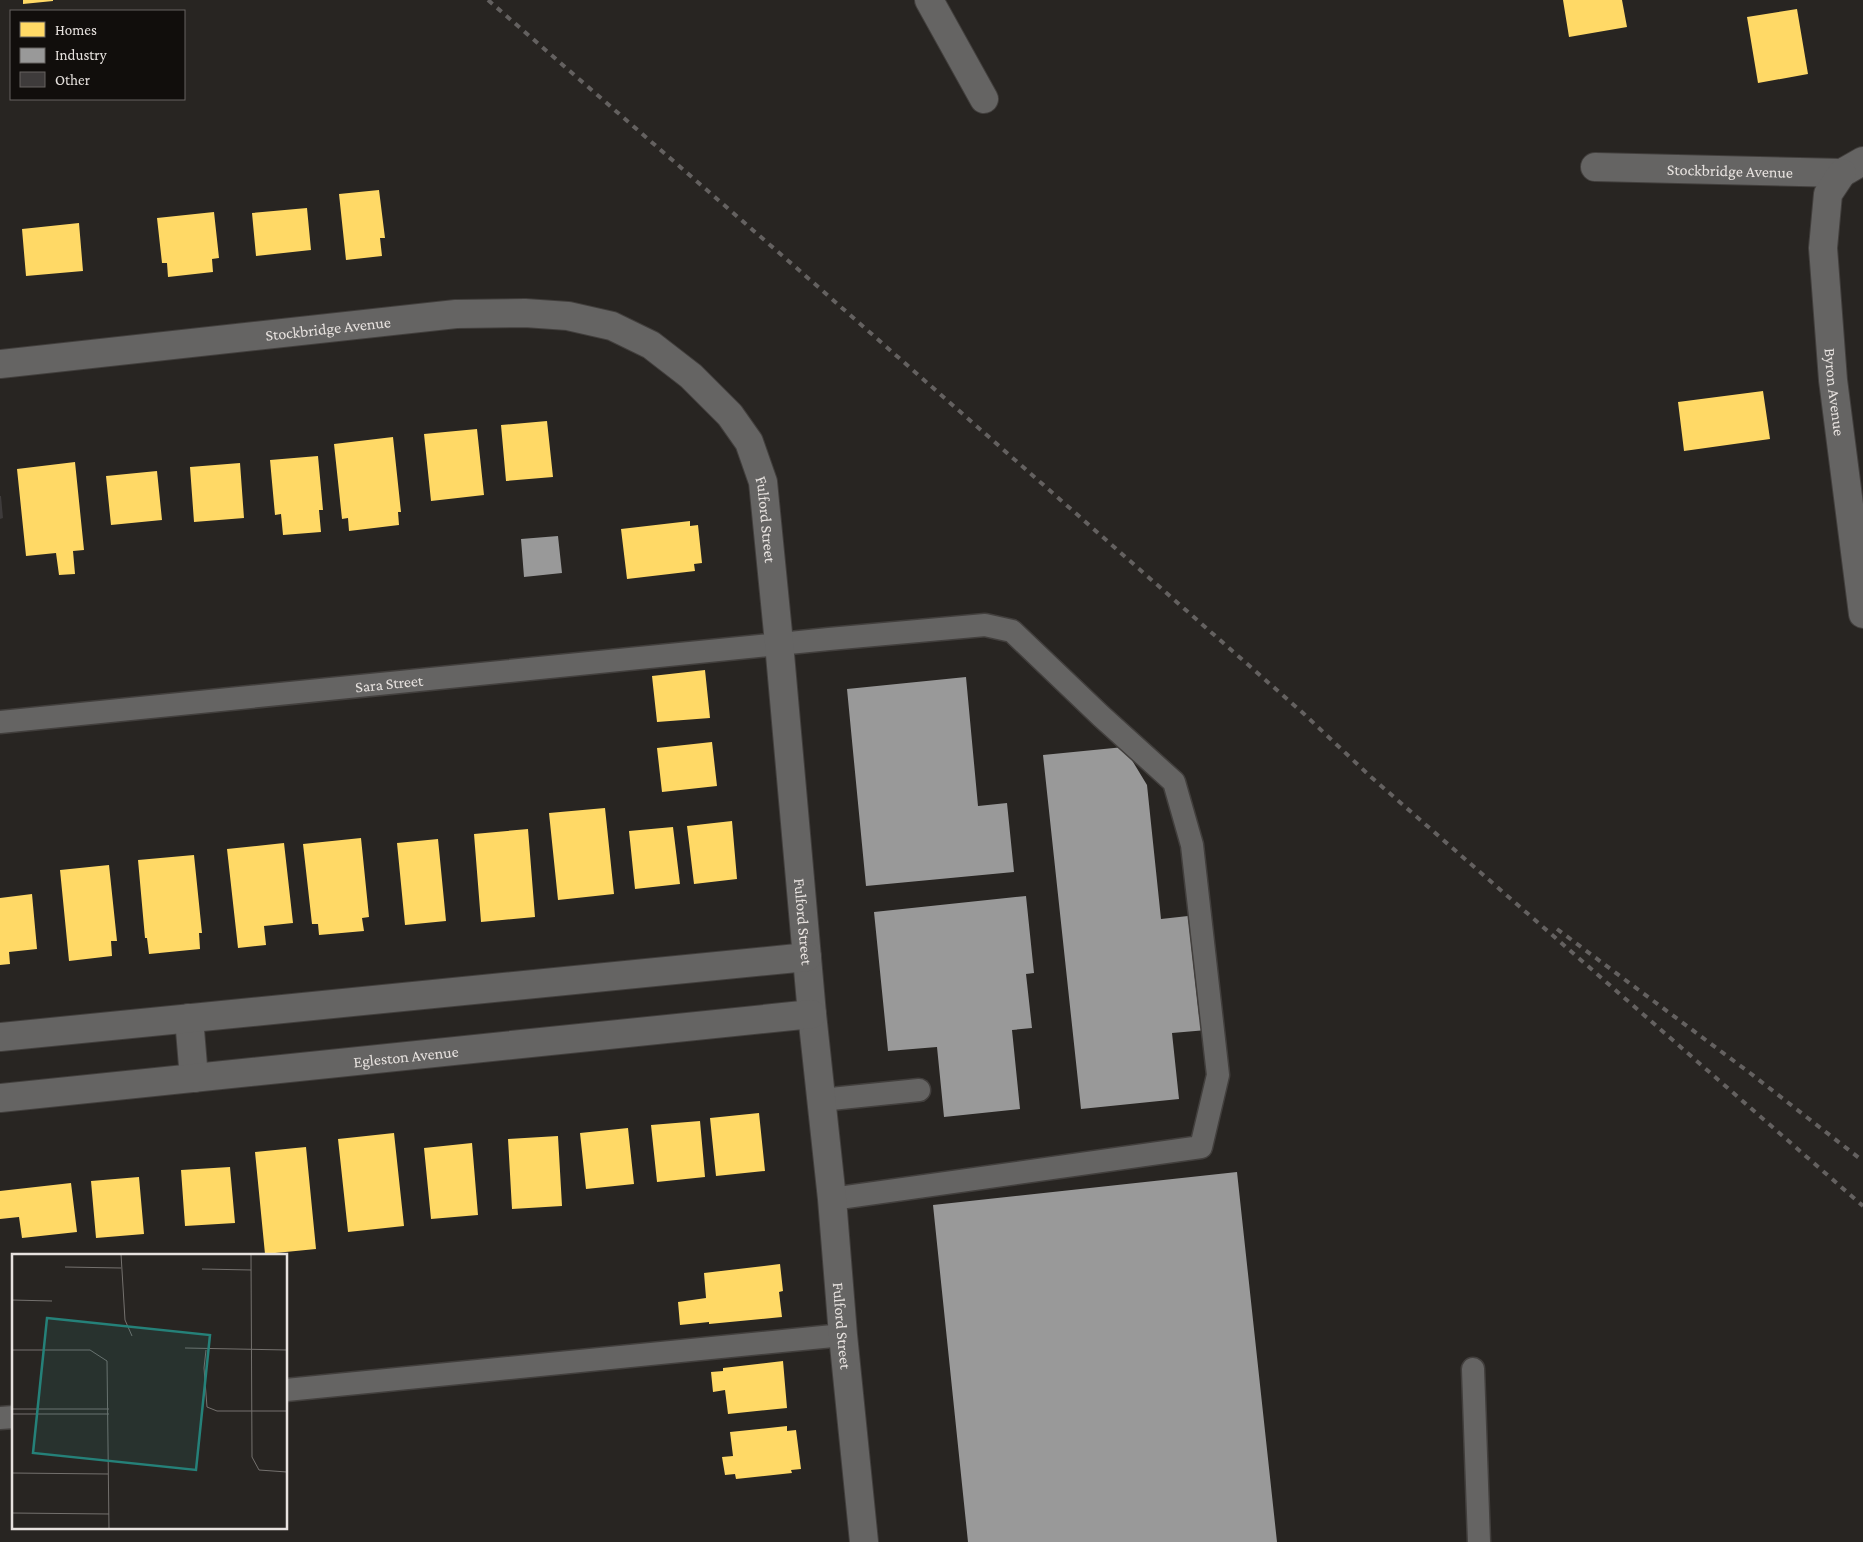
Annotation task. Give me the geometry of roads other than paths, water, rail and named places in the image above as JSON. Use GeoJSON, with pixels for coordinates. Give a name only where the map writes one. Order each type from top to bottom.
{"type":"FeatureCollection","features":[{"type":"Feature","properties":{"kind":"street"},"geometry":{"type":"LineString","coordinates":[[929,0],[984,99]]}},
{"type":"Feature","properties":{"kind":"street","name":"Stockbridge Avenue"},"geometry":{"type":"LineString","coordinates":[[1595,167],[1853,167]]}},
{"type":"Feature","properties":{"kind":"street","name":"Byron Avenue"},"geometry":{"type":"LineString","coordinates":[[1853,167],[1828,194],[1823,248],[1833,380],[1863,614]]}},
{"type":"Feature","properties":{"kind":"street","name":"Stockbridge Avenue"},"geometry":{"type":"LineString","coordinates":[[0,364],[456,314],[525,313],[568,316],[612,326],[651,345]]}},
{"type":"Feature","properties":{"kind":"street","name":"Fulford Street"},"geometry":{"type":"LineString","coordinates":[[651,345],[691,376],[730,415],[749,442],[763,482],[812,1014],[832,1199],[842,1335],[864,1542]]}},
{"type":"Feature","properties":{"kind":"street"},"geometry":{"type":"LineString","coordinates":[[0,1037],[807,957]]}},
{"type":"Feature","properties":{"kind":"street","name":"Egleston Avenue"},"geometry":{"type":"LineString","coordinates":[[0,1098],[812,1014]]}},
{"type":"Feature","properties":{"kind":"street"},"geometry":{"type":"LineString","coordinates":[[189,1018],[194,1078]]}},
{"type":"Feature","properties":{"kind":"lane","name":"Sara Street"},"geometry":{"type":"LineString","coordinates":[[0,722],[779,643],[985,625],[1012,631],[1174,782],[1192,845],[1218,1075],[1201,1147],[832,1199]]}},
{"type":"Feature","properties":{"kind":"lane"},"geometry":{"type":"LineString","coordinates":[[822,1100],[919,1090]]}},
{"type":"Feature","properties":{"kind":"lane"},"geometry":{"type":"LineString","coordinates":[[288,1390],[842,1335]]}},
{"type":"Feature","properties":{"kind":"lane"},"geometry":{"type":"LineString","coordinates":[[1473,1369],[1479,1542]]}},
{"type":"Feature","properties":{"kind":"railway"},"geometry":{"type":"LineString","coordinates":[[488,0],[800,271],[1303,713],[1371,777],[1863,1206]]}},
{"type":"Feature","properties":{"kind":"railway"},"geometry":{"type":"LineString","coordinates":[[1557,929],[1750,1073],[1863,1161]]}}]}
